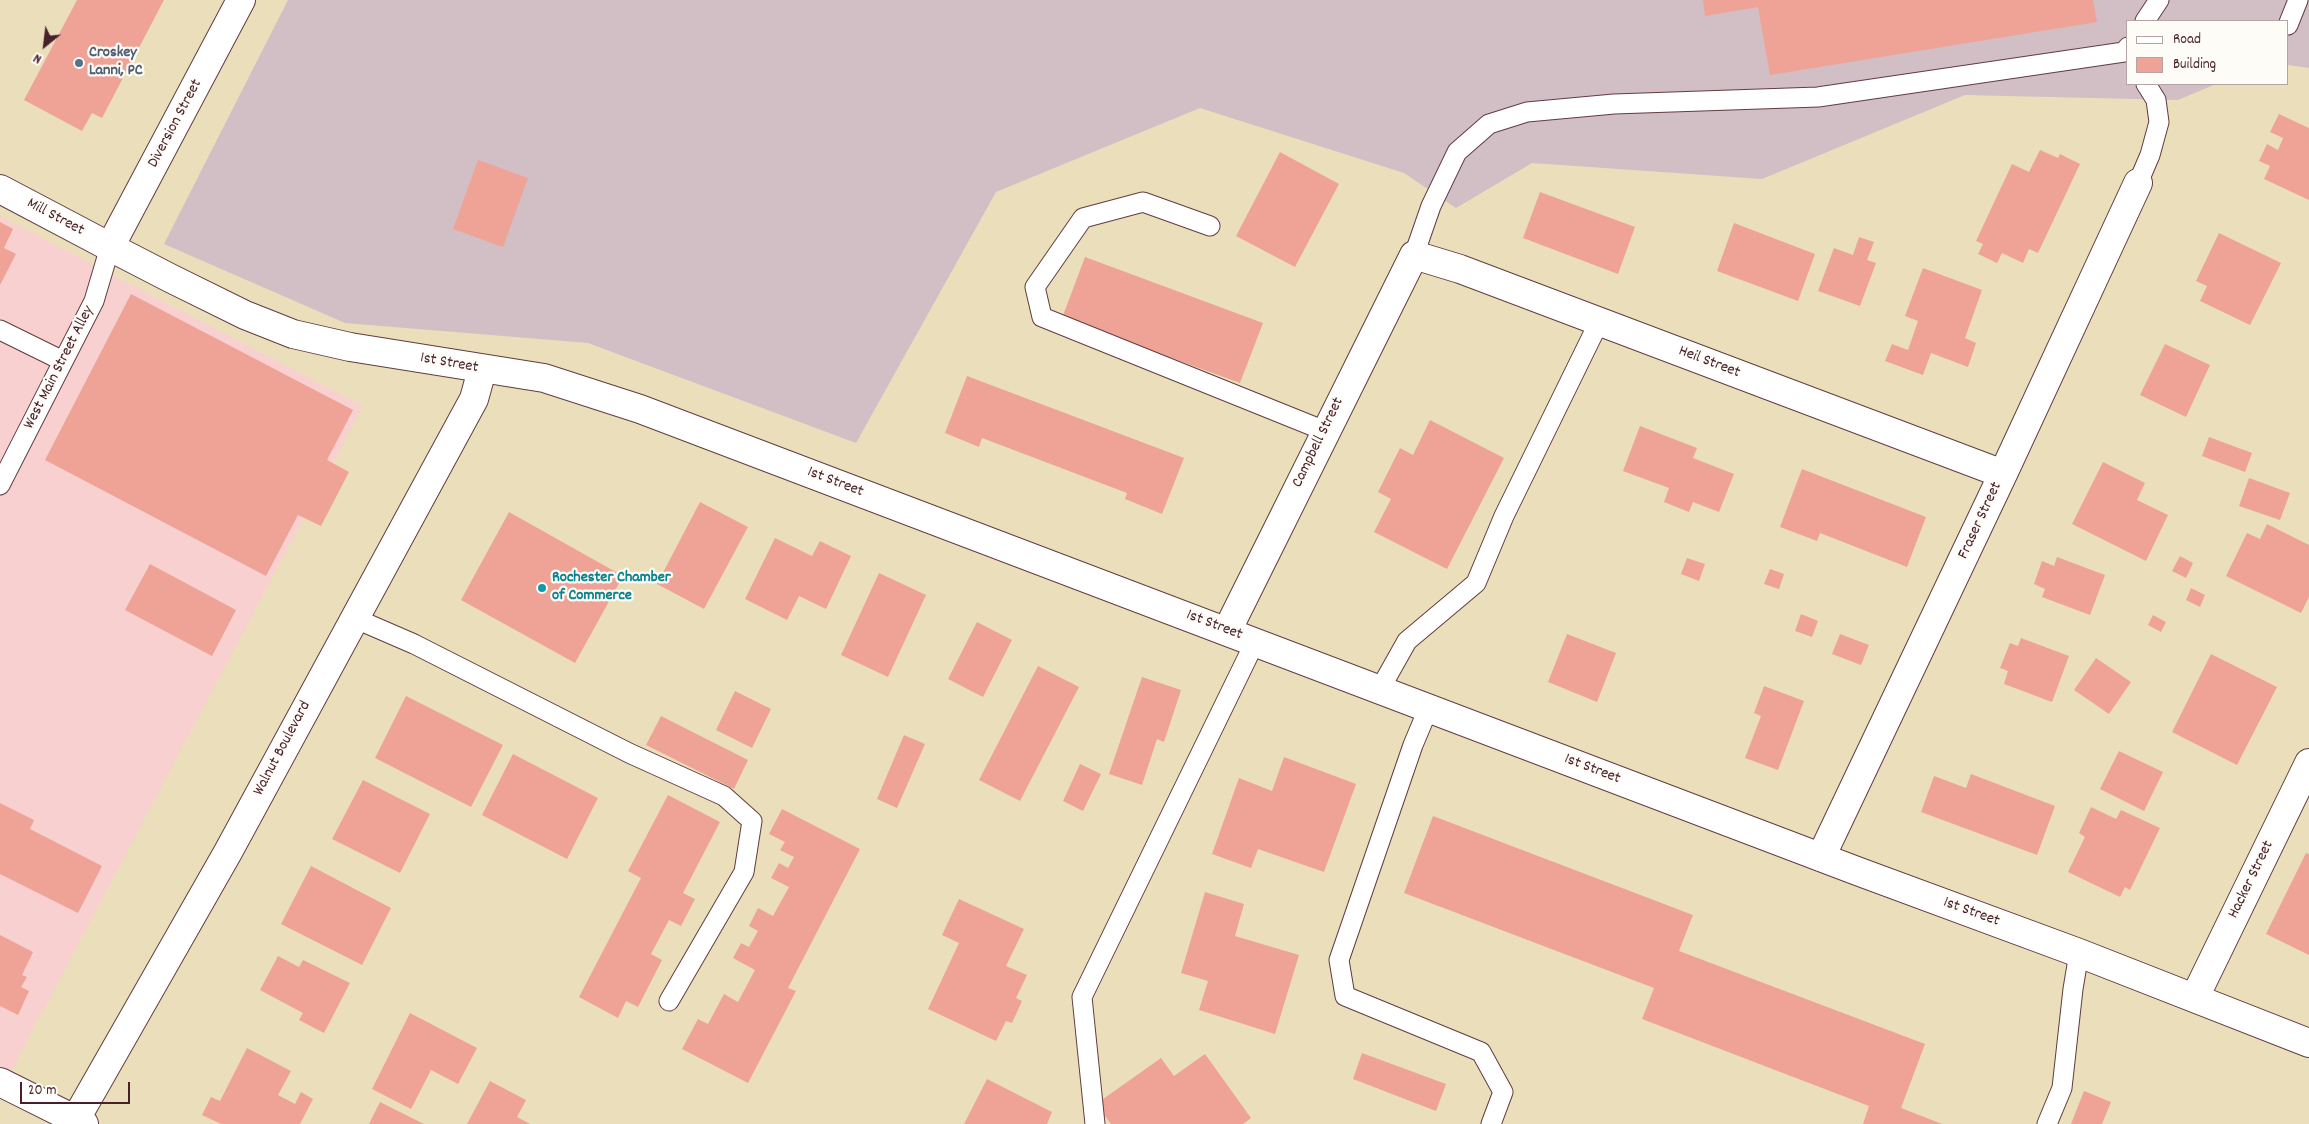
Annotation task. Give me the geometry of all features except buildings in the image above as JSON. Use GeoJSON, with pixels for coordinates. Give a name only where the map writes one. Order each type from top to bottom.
{"type":"FeatureCollection","features":[{"type":"Feature","properties":{"kind":"street","name":"Diversion Street"},"geometry":{"type":"LineString","coordinates":[[110,247],[241,0]]}},
{"type":"Feature","properties":{"kind":"street","name":"Fraser Street"},"geometry":{"type":"LineString","coordinates":[[1821,857],[2003,474],[2138,183]]}},
{"type":"Feature","properties":{"kind":"street","name":"Mill Street"},"geometry":{"type":"LineString","coordinates":[[0,189],[110,247]]}},
{"type":"Feature","properties":{"kind":"street","name":"1st Street"},"geometry":{"type":"LineString","coordinates":[[110,247],[237,311],[293,334],[350,347],[482,370],[544,378],[598,394],[1821,857],[2080,953],[2309,1043]]}},
{"type":"Feature","properties":{"kind":"street","name":"Heil Street"},"geometry":{"type":"LineString","coordinates":[[1414,256],[1460,269],[2003,474]]}},
{"type":"Feature","properties":{"kind":"street","name":"Campbell Street"},"geometry":{"type":"LineString","coordinates":[[1227,631],[1325,431],[1414,256]]}},
{"type":"Feature","properties":{"kind":"street","name":"Walnut Boulevard"},"geometry":{"type":"LineString","coordinates":[[78,1122],[228,852],[474,399],[482,370]]}},
{"type":"Feature","properties":{"kind":"street","name":"Hacker Street"},"geometry":{"type":"LineString","coordinates":[[2195,997],[2309,764]]}},
{"type":"Feature","properties":{"kind":"street"},"geometry":{"type":"LineString","coordinates":[[0,1082],[78,1122]]}},
{"type":"Feature","properties":{"kind":"lane"},"geometry":{"type":"LineString","coordinates":[[2146,20],[2159,0]]}},
{"type":"Feature","properties":{"kind":"lane"},"geometry":{"type":"LineString","coordinates":[[2289,22],[2298,0]]}},
{"type":"Feature","properties":{"kind":"lane"},"geometry":{"type":"LineString","coordinates":[[1414,256],[1431,206],[1457,152],[1489,124],[1527,112],[1614,104],[1818,96],[2126,52]]}},
{"type":"Feature","properties":{"kind":"lane"},"geometry":{"type":"LineString","coordinates":[[2138,183],[2150,155],[2159,122],[2156,100],[2147,85]]}},
{"type":"Feature","properties":{"kind":"lane"},"geometry":{"type":"LineString","coordinates":[[1210,226],[1143,202],[1083,218],[1035,287],[1042,317],[1325,431]]}},
{"type":"Feature","properties":{"kind":"lane","name":"West Main Street Alley"},"geometry":{"type":"LineString","coordinates":[[0,485],[94,301],[110,247]]}},
{"type":"Feature","properties":{"kind":"lane"},"geometry":{"type":"LineString","coordinates":[[1380,689],[1407,641],[1476,583],[1504,516],[1599,322]]}},
{"type":"Feature","properties":{"kind":"lane"},"geometry":{"type":"LineString","coordinates":[[0,330],[63,362]]}},
{"type":"Feature","properties":{"kind":"lane"},"geometry":{"type":"LineString","coordinates":[[354,618],[414,644],[629,753],[724,796],[752,821],[744,872],[670,1001]]}},
{"type":"Feature","properties":{"kind":"lane"},"geometry":{"type":"LineString","coordinates":[[1095,1124],[1082,997],[1254,642]]}},
{"type":"Feature","properties":{"kind":"lane"},"geometry":{"type":"LineString","coordinates":[[1429,707],[1413,745],[1339,960],[1345,996],[1481,1052],[1504,1092],[1491,1124]]}},
{"type":"Feature","properties":{"kind":"lane"},"geometry":{"type":"LineString","coordinates":[[2047,1124],[2062,1088],[2073,989],[2080,953]]}},
{"type":"Feature","properties":{"kind":"shaded area"},"geometry":{"type":"Polygon","coordinates":[[[288,0],[2309,0],[2309,68],[2289,65],[2289,20],[2126,20],[2126,85],[2214,85],[2178,100],[1965,95],[1762,179],[1532,163],[1456,208],[1404,173],[1200,108],[996,192],[856,443],[588,343],[345,323],[164,244],[288,0]]]}},
{"type":"Feature","properties":{"kind":"shaded area"},"geometry":{"type":"Polygon","coordinates":[[[0,216],[363,406],[0,1092],[0,216]]]}},
{"type":"Feature","properties":{"kind":"place","name":"Croskey Lanni, PC"},"geometry":{"type":"Point","coordinates":[79,63]}},
{"type":"Feature","properties":{"kind":"place","name":"Rochester Chamber of Commerce"},"geometry":{"type":"Point","coordinates":[542,588]}}]}
